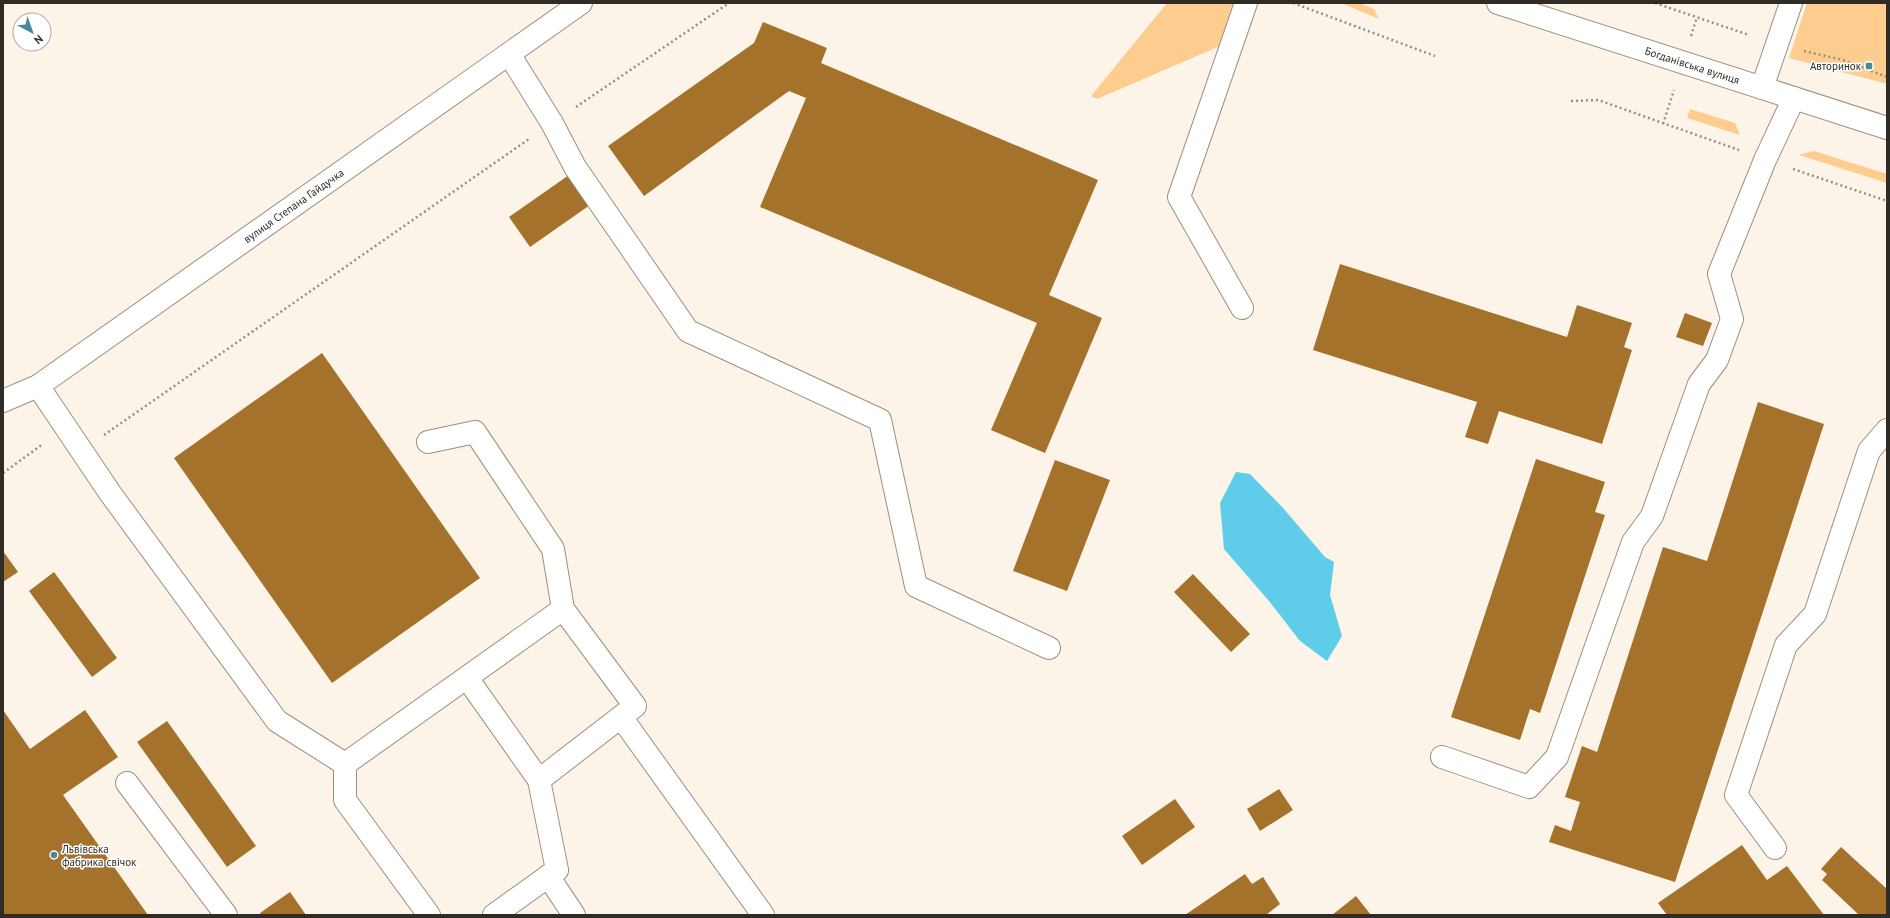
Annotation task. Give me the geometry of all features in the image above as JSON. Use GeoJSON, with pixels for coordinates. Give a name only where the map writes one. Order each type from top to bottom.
{"type":"FeatureCollection","features":[{"type":"Feature","properties":{"kind":"street","name":"вулиця Степана Гайдучка"},"geometry":{"type":"LineString","coordinates":[[3,401],[38,386],[581,3]]}},
{"type":"Feature","properties":{"kind":"street"},"geometry":{"type":"LineString","coordinates":[[1242,308],[1179,197],[1246,3]]}},
{"type":"Feature","properties":{"kind":"street","name":"Богданівська вулиця"},"geometry":{"type":"LineString","coordinates":[[1498,3],[1887,128]]}},
{"type":"Feature","properties":{"kind":"street"},"geometry":{"type":"LineString","coordinates":[[1762,88],[1791,3]]}},
{"type":"Feature","properties":{"kind":"street"},"geometry":{"type":"LineString","coordinates":[[509,54],[552,123],[575,167],[688,331],[880,420],[916,586],[1049,648]]}},
{"type":"Feature","properties":{"kind":"street"},"geometry":{"type":"LineString","coordinates":[[1442,757],[1529,787],[1557,757],[1633,542],[1652,516],[1699,384],[1717,360],[1732,319],[1718,274],[1765,160],[1794,98]]}},
{"type":"Feature","properties":{"kind":"street"},"geometry":{"type":"LineString","coordinates":[[38,386],[110,493],[277,721],[345,764]]}},
{"type":"Feature","properties":{"kind":"street"},"geometry":{"type":"LineString","coordinates":[[1775,848],[1736,795],[1786,644],[1815,614],[1869,451],[1887,430]]}},
{"type":"Feature","properties":{"kind":"street"},"geometry":{"type":"LineString","coordinates":[[428,442],[475,432],[553,549],[563,609],[635,706],[539,780]]}},
{"type":"Feature","properties":{"kind":"street"},"geometry":{"type":"LineString","coordinates":[[345,764],[563,609]]}},
{"type":"Feature","properties":{"kind":"street"},"geometry":{"type":"LineString","coordinates":[[467,678],[539,780],[557,870],[494,915]]}},
{"type":"Feature","properties":{"kind":"street"},"geometry":{"type":"LineString","coordinates":[[621,717],[763,915]]}},
{"type":"Feature","properties":{"kind":"street"},"geometry":{"type":"LineString","coordinates":[[345,764],[346,800],[429,915]]}},
{"type":"Feature","properties":{"kind":"street"},"geometry":{"type":"LineString","coordinates":[[127,782],[226,915]]}},
{"type":"Feature","properties":{"kind":"street"},"geometry":{"type":"LineString","coordinates":[[548,876],[574,915]]}},
{"type":"Feature","properties":{"kind":"path"},"geometry":{"type":"LineString","coordinates":[[82,450],[552,123],[729,3]]}},
{"type":"Feature","properties":{"kind":"path"},"geometry":{"type":"LineString","coordinates":[[1293,3],[1435,56]]}},
{"type":"Feature","properties":{"kind":"path"},"geometry":{"type":"LineString","coordinates":[[1571,101],[1598,100],[1744,152]]}},
{"type":"Feature","properties":{"kind":"path"},"geometry":{"type":"LineString","coordinates":[[1789,168],[1887,201]]}},
{"type":"Feature","properties":{"kind":"path"},"geometry":{"type":"LineString","coordinates":[[3,473],[66,428]]}},
{"type":"Feature","properties":{"kind":"shaded area"},"geometry":{"type":"Polygon","coordinates":[[[1167,3],[1236,3],[1220,46],[1097,99],[1091,96],[1167,3]]]}},
{"type":"Feature","properties":{"kind":"shaded area"},"geometry":{"type":"Polygon","coordinates":[[[1341,3],[1359,3],[1374,9],[1379,19],[1341,3]]]}},
{"type":"Feature","properties":{"kind":"shaded area"},"geometry":{"type":"Polygon","coordinates":[[[1807,3],[1887,3],[1887,84],[1789,58],[1807,3]]]}},
{"type":"Feature","properties":{"kind":"shaded area"},"geometry":{"type":"Polygon","coordinates":[[[1690,109],[1735,123],[1740,135],[1687,118],[1690,109]]]}},
{"type":"Feature","properties":{"kind":"shaded area"},"geometry":{"type":"Polygon","coordinates":[[[1814,151],[1887,174],[1887,183],[1799,155],[1814,151]]]}},
{"type":"Feature","properties":{"kind":"water"},"geometry":{"type":"Polygon","coordinates":[[[1236,472],[1250,474],[1283,508],[1325,557],[1334,562],[1330,595],[1342,636],[1327,661],[1300,641],[1269,601],[1224,549],[1220,503],[1236,472]]]}},
{"type":"Feature","properties":{"kind":"building"},"geometry":{"type":"Polygon","coordinates":[[[763,22],[827,48],[821,63],[1098,180],[1049,295],[1102,318],[1045,453],[991,430],[1037,323],[760,207],[806,98],[789,91],[644,196],[608,146],[754,43],[763,22]]]}},
{"type":"Feature","properties":{"kind":"building"},"geometry":{"type":"Polygon","coordinates":[[[569,175],[590,205],[530,247],[509,217],[569,175]]]}},
{"type":"Feature","properties":{"kind":"building"},"geometry":{"type":"Polygon","coordinates":[[[1340,264],[1567,337],[1577,305],[1632,323],[1624,347],[1632,350],[1602,444],[1499,411],[1488,444],[1465,437],[1477,402],[1313,350],[1340,264]]]}},
{"type":"Feature","properties":{"kind":"building"},"geometry":{"type":"Polygon","coordinates":[[[1685,313],[1712,323],[1703,346],[1676,337],[1685,313]]]}},
{"type":"Feature","properties":{"kind":"building"},"geometry":{"type":"Polygon","coordinates":[[[322,353],[480,578],[332,683],[174,458],[322,353]]]}},
{"type":"Feature","properties":{"kind":"building"},"geometry":{"type":"Polygon","coordinates":[[[1758,402],[1824,424],[1675,882],[1549,842],[1555,825],[1571,831],[1580,802],[1565,797],[1582,746],[1597,752],[1663,547],[1707,561],[1758,402]]]}},
{"type":"Feature","properties":{"kind":"building"},"geometry":{"type":"Polygon","coordinates":[[[1536,459],[1605,482],[1595,512],[1605,515],[1540,713],[1530,709],[1520,740],[1451,717],[1536,459]]]}},
{"type":"Feature","properties":{"kind":"building"},"geometry":{"type":"Polygon","coordinates":[[[1055,460],[1110,480],[1067,591],[1013,571],[1055,460]]]}},
{"type":"Feature","properties":{"kind":"building"},"geometry":{"type":"Polygon","coordinates":[[[3,551],[18,572],[3,582],[3,551]]]}},
{"type":"Feature","properties":{"kind":"building"},"geometry":{"type":"Polygon","coordinates":[[[54,572],[117,658],[92,677],[29,591],[54,572]]]}},
{"type":"Feature","properties":{"kind":"building"},"geometry":{"type":"Polygon","coordinates":[[[1193,574],[1250,634],[1231,652],[1174,592],[1193,574]]]}},
{"type":"Feature","properties":{"kind":"building","name":"Львівська фабрика свічок"},"geometry":{"type":"Polygon","coordinates":[[[3,710],[30,749],[85,710],[118,757],[63,795],[148,915],[3,915],[3,710]]]}},
{"type":"Feature","properties":{"kind":"building"},"geometry":{"type":"Polygon","coordinates":[[[167,721],[256,846],[227,867],[137,742],[167,721]]]}},
{"type":"Feature","properties":{"kind":"building"},"geometry":{"type":"Polygon","coordinates":[[[1279,789],[1293,810],[1260,831],[1247,809],[1279,789]]]}},
{"type":"Feature","properties":{"kind":"building"},"geometry":{"type":"Polygon","coordinates":[[[1175,799],[1195,827],[1142,865],[1122,836],[1175,799]]]}},
{"type":"Feature","properties":{"kind":"building"},"geometry":{"type":"Polygon","coordinates":[[[1742,845],[1767,880],[1787,866],[1824,915],[1667,915],[1658,903],[1742,845]]]}},
{"type":"Feature","properties":{"kind":"building"},"geometry":{"type":"Polygon","coordinates":[[[1841,847],[1887,889],[1887,915],[1859,915],[1822,880],[1827,874],[1821,869],[1841,847]]]}},
{"type":"Feature","properties":{"kind":"building"},"geometry":{"type":"Polygon","coordinates":[[[1245,874],[1252,884],[1263,877],[1280,904],[1266,915],[1185,915],[1245,874]]]}},
{"type":"Feature","properties":{"kind":"building"},"geometry":{"type":"Polygon","coordinates":[[[290,892],[306,915],[261,915],[260,913],[290,892]]]}},
{"type":"Feature","properties":{"kind":"building"},"geometry":{"type":"Polygon","coordinates":[[[1356,896],[1371,915],[1332,915],[1356,896]]]}},
{"type":"Feature","properties":{"kind":"place","name":"Авторинок"},"geometry":{"type":"Point","coordinates":[1869,66]}},
{"type":"Feature","properties":{"kind":"place","name":"Львівська фабрика свічок"},"geometry":{"type":"Point","coordinates":[54,855]}}]}
